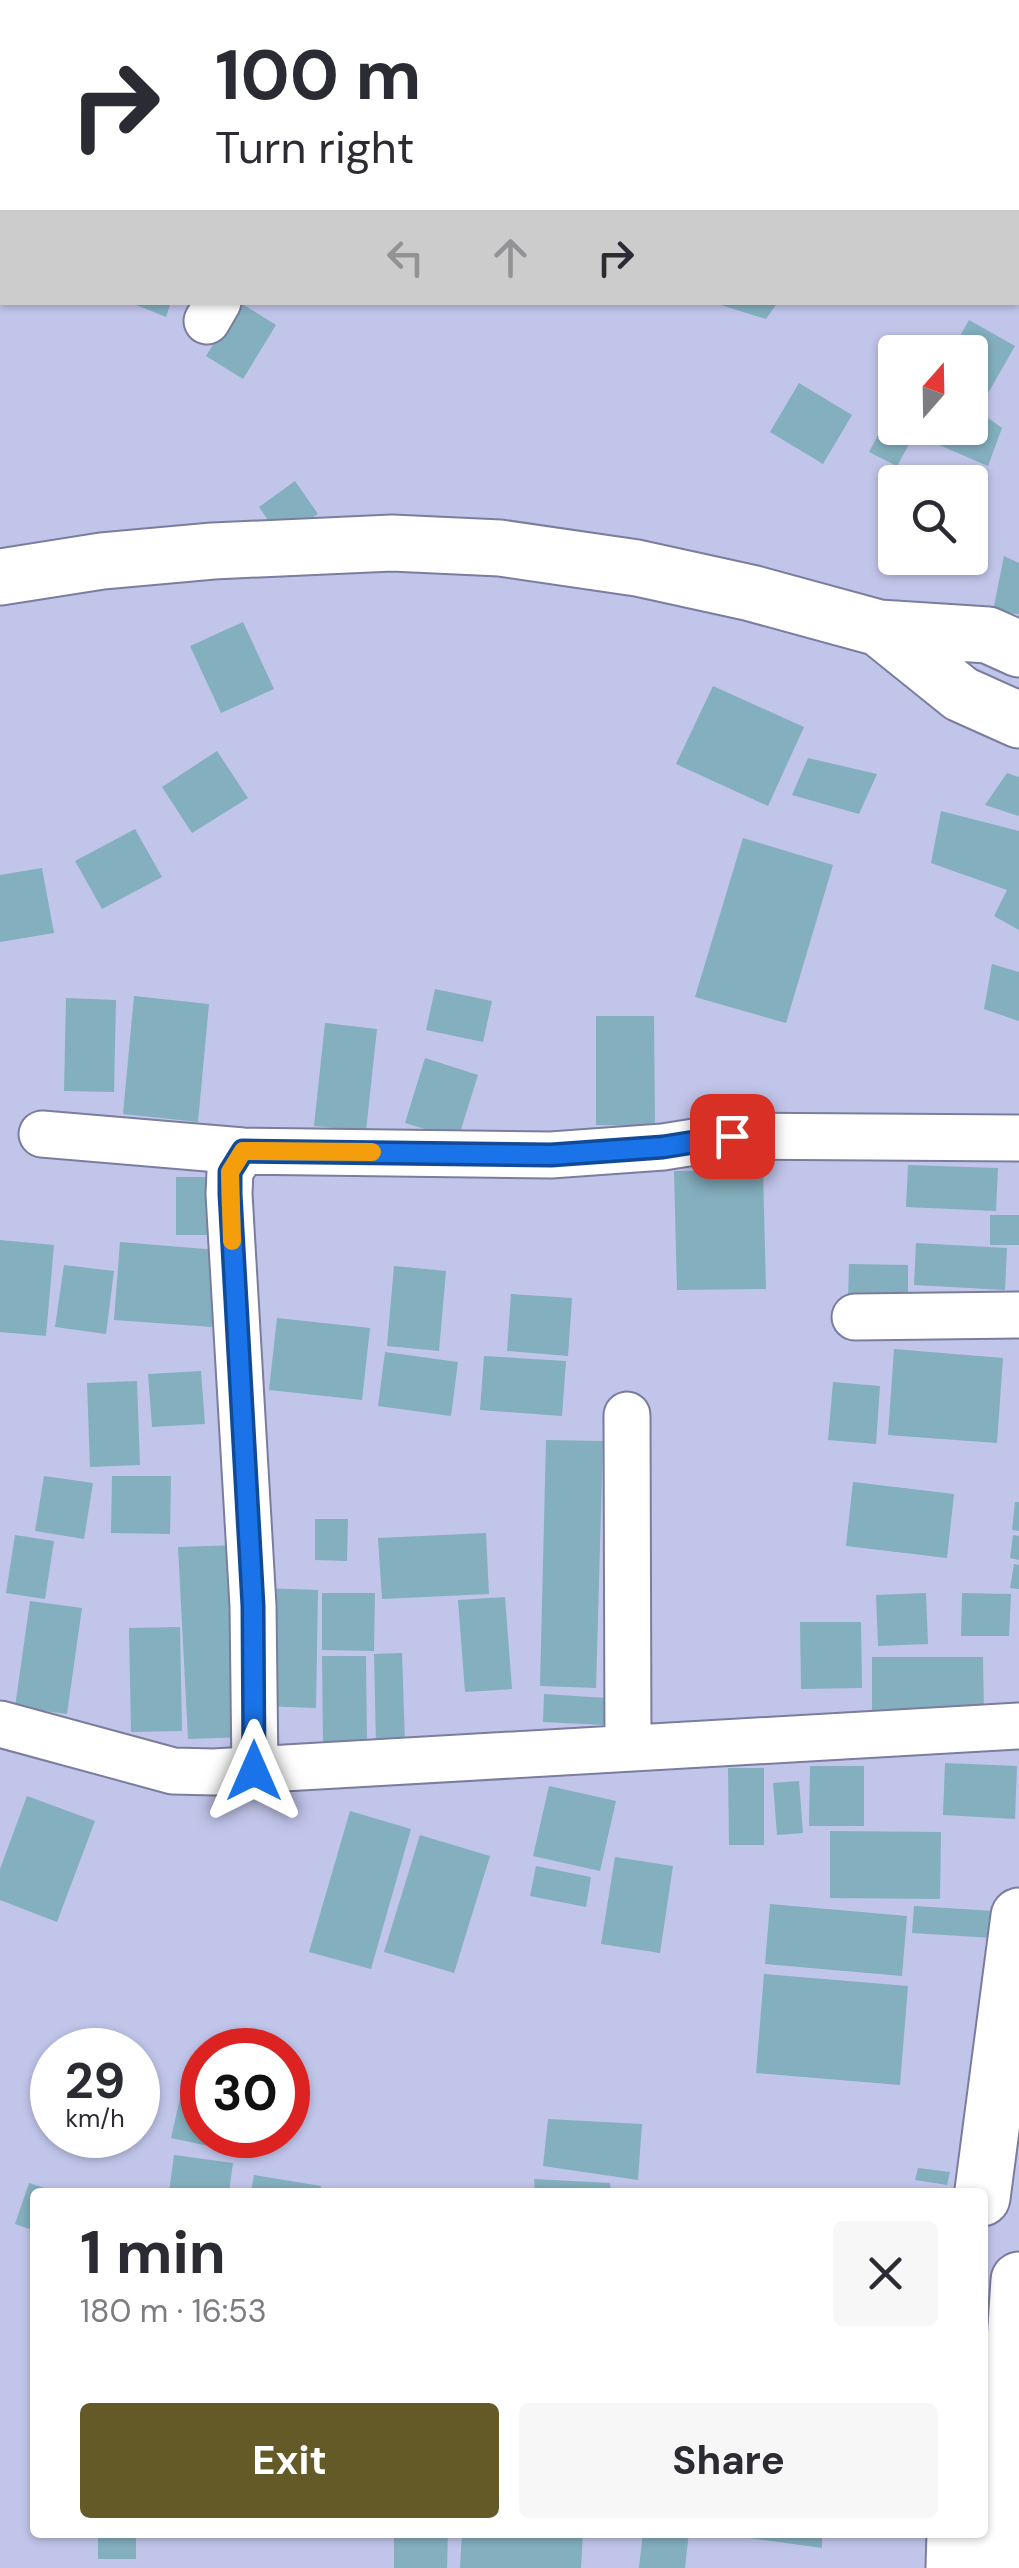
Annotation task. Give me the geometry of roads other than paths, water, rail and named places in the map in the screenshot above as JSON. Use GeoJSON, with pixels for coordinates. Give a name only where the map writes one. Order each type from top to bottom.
{"type":"FeatureCollection","features":[{"type":"Feature","properties":{"kind":"main road"},"geometry":{"type":"LineString","coordinates":[[0,577],[102,561],[213,551],[392,542],[500,548],[637,568],[751,592],[879,628],[988,636],[1019,649]]}},
{"type":"Feature","properties":{"kind":"main road"},"geometry":{"type":"LineString","coordinates":[[879,628],[961,694],[1019,720]]}},
{"type":"Feature","properties":{"kind":"main road"},"geometry":{"type":"LineString","coordinates":[[983,2188],[1015,1977],[1019,1916]]}},
{"type":"Feature","properties":{"kind":"main road"},"geometry":{"type":"LineString","coordinates":[[988,2535],[1019,2281]]}},
{"type":"Feature","properties":{"kind":"street"},"geometry":{"type":"LineString","coordinates":[[42,1134],[243,1151],[551,1155],[663,1147],[732,1136],[1019,1138]]}},
{"type":"Feature","properties":{"kind":"street"},"geometry":{"type":"LineString","coordinates":[[243,1151],[230,1172],[230,1194],[253,1606],[254,1771]]}},
{"type":"Feature","properties":{"kind":"street"},"geometry":{"type":"LineString","coordinates":[[855,1317],[1019,1315]]}},
{"type":"Feature","properties":{"kind":"street"},"geometry":{"type":"LineString","coordinates":[[628,1414],[628,1748]]}},
{"type":"Feature","properties":{"kind":"street"},"geometry":{"type":"LineString","coordinates":[[0,1724],[174,1771],[254,1771],[1019,1726]]}}]}
